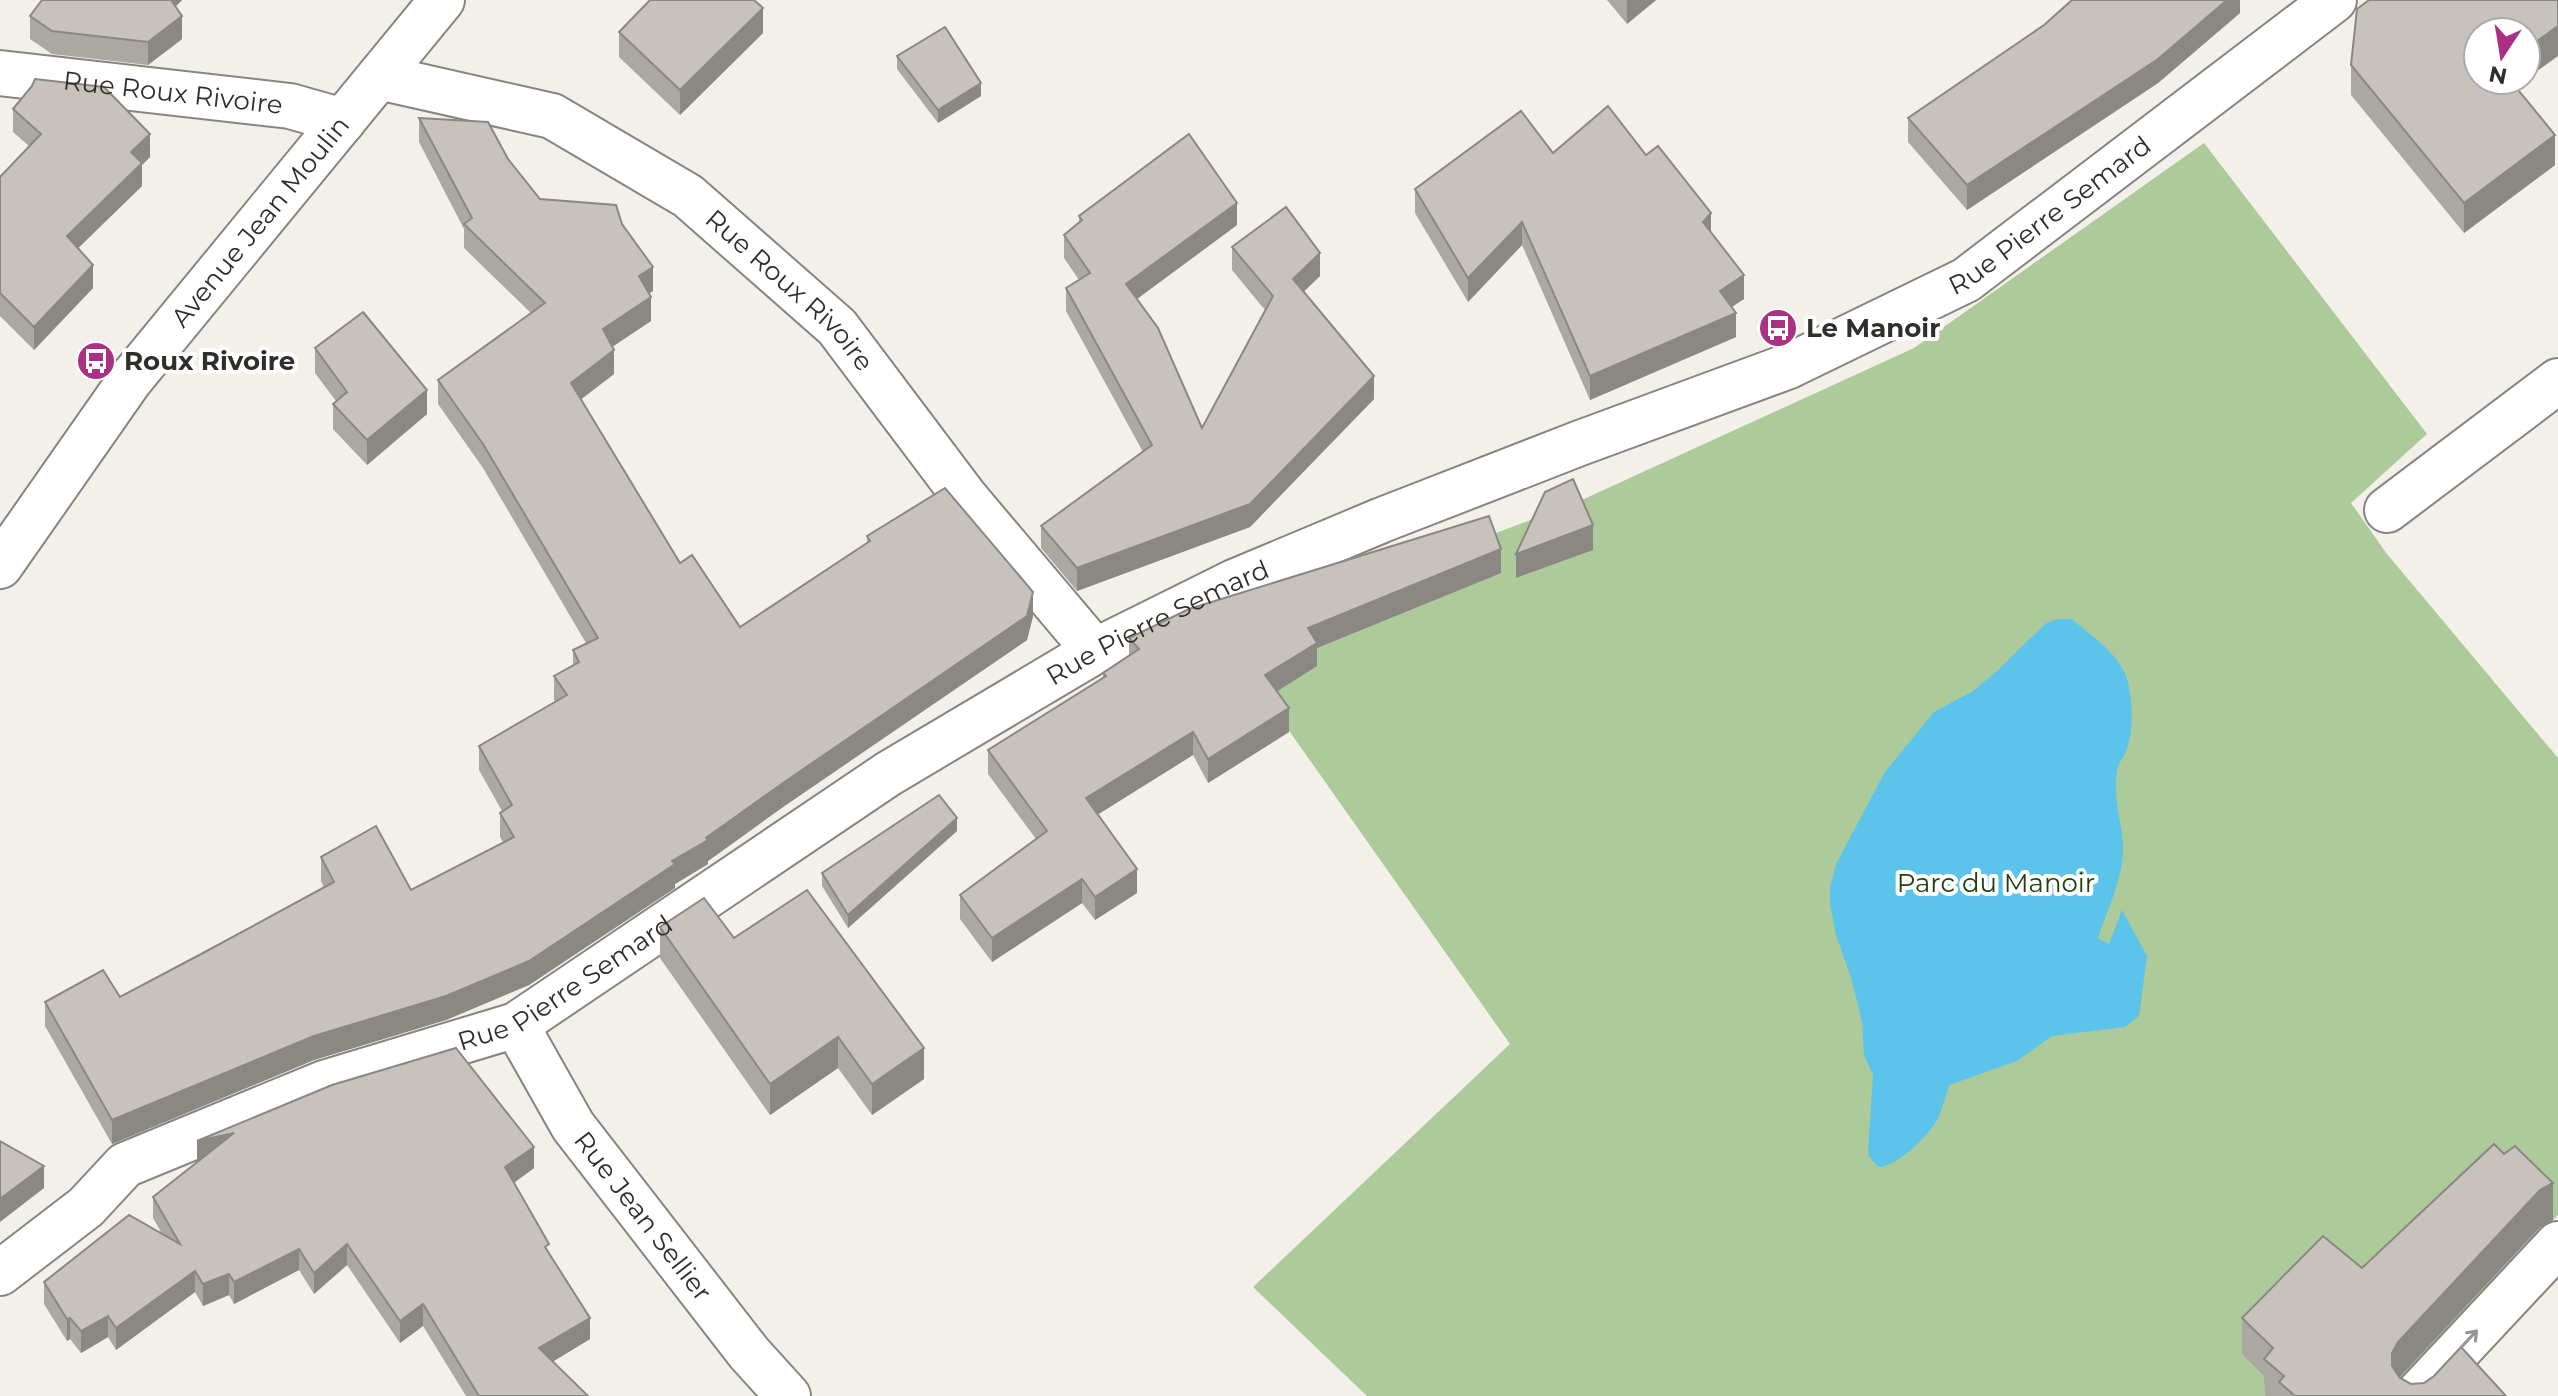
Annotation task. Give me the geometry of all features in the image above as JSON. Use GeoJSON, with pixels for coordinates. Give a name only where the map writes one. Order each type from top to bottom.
{"type":"FeatureCollection","features":[{"type":"Feature","properties":{"kind":"street","name":"Avenue Jean Moulin"},"geometry":{"type":"LineString","coordinates":[[0,566],[130,380],[442,0]]}},
{"type":"Feature","properties":{"kind":"street","name":"Rue Pierre Semard"},"geometry":{"type":"LineString","coordinates":[[0,1273],[86,1207],[125,1165],[324,1083],[516,1025],[888,774],[1095,651],[1234,582],[1382,520],[1789,366],[1966,280],[2334,0]]}},
{"type":"Feature","properties":{"kind":"street","name":"Rue Roux Rivoire"},"geometry":{"type":"LineString","coordinates":[[0,73],[290,106],[343,121]]}},
{"type":"Feature","properties":{"kind":"street","name":"Rue Roux Rivoire"},"geometry":{"type":"LineString","coordinates":[[379,77],[552,116],[688,196],[837,327],[965,497],[1095,651]]}},
{"type":"Feature","properties":{"kind":"street"},"geometry":{"type":"LineString","coordinates":[[2387,510],[2558,381]]}},
{"type":"Feature","properties":{"kind":"street","name":"Rue Jean Sellier"},"geometry":{"type":"LineString","coordinates":[[516,1025],[573,1126],[749,1353],[788,1396]]}},
{"type":"Feature","properties":{"kind":"street"},"geometry":{"type":"LineString","coordinates":[[2416,1396],[2558,1244]]}},
{"type":"Feature","properties":{"kind":"green space","name":"Parc du Manoir"},"geometry":{"type":"Polygon","coordinates":[[[2204,143],[2427,434],[2351,503],[2387,554],[2558,758],[2558,1215],[2388,1396],[1367,1396],[1253,1287],[1510,1044],[1266,698],[1279,605],[1421,561],[1573,504],[1914,348],[2204,143]]]}},
{"type":"Feature","properties":{"kind":"water"},"geometry":{"type":"Polygon","coordinates":[[[2057,619],[2072,619],[2102,644],[2122,667],[2130,693],[2131,732],[2116,781],[2123,856],[2098,938],[2109,944],[2122,910],[2147,956],[2139,1016],[2125,1027],[2052,1036],[2017,1061],[1949,1085],[1939,1116],[1929,1131],[1904,1155],[1886,1166],[1878,1167],[1869,1156],[1868,1149],[1873,1075],[1864,1055],[1862,1022],[1830,904],[1836,864],[1885,772],[1934,712],[1973,691],[2045,624],[2057,619]]]}},
{"type":"Feature","properties":{"kind":"building"},"geometry":{"type":"Polygon","coordinates":[[[42,0],[171,0],[182,16],[148,42],[52,31],[30,16],[42,0]]]}},
{"type":"Feature","properties":{"kind":"building"},"geometry":{"type":"Polygon","coordinates":[[[650,0],[754,0],[763,8],[680,90],[619,32],[650,0]]]}},
{"type":"Feature","properties":{"kind":"building"},"geometry":{"type":"Polygon","coordinates":[[[2072,0],[2227,0],[2158,59],[1967,185],[1908,118],[2044,25],[2072,0]]]}},
{"type":"Feature","properties":{"kind":"building"},"geometry":{"type":"Polygon","coordinates":[[[2369,0],[2558,0],[2558,26],[2542,38],[2542,16],[2462,16],[2462,96],[2523,96],[2555,135],[2464,203],[2351,65],[2357,9],[2369,0]]]}},
{"type":"Feature","properties":{"kind":"building"},"geometry":{"type":"Polygon","coordinates":[[[945,27],[981,83],[938,110],[897,56],[945,27]]]}},
{"type":"Feature","properties":{"kind":"building"},"geometry":{"type":"Polygon","coordinates":[[[35,79],[104,87],[150,134],[131,152],[142,163],[67,236],[93,265],[34,327],[0,293],[0,177],[41,134],[13,109],[35,79]]]}},
{"type":"Feature","properties":{"kind":"building"},"geometry":{"type":"Polygon","coordinates":[[[1608,106],[1646,155],[1658,146],[1711,213],[1703,222],[1744,275],[1720,291],[1736,313],[1590,376],[1522,222],[1468,278],[1415,189],[1521,111],[1553,153],[1608,106]]]}},
{"type":"Feature","properties":{"kind":"building"},"geometry":{"type":"Polygon","coordinates":[[[419,118],[488,122],[508,159],[540,199],[616,205],[622,224],[653,267],[639,276],[651,297],[603,329],[614,350],[571,383],[680,563],[692,555],[740,627],[870,541],[867,536],[945,488],[1033,592],[1027,616],[783,783],[706,838],[708,840],[672,861],[675,864],[529,961],[446,996],[314,1036],[112,1120],[45,1002],[103,970],[120,997],[203,953],[334,882],[321,857],[376,826],[411,890],[514,837],[500,813],[512,805],[479,746],[567,695],[554,676],[579,662],[573,650],[598,638],[483,444],[438,380],[545,303],[464,224],[472,218],[419,118]]]}},
{"type":"Feature","properties":{"kind":"building"},"geometry":{"type":"Polygon","coordinates":[[[1189,134],[1237,203],[1126,284],[1158,328],[1202,428],[1273,296],[1232,247],[1286,207],[1320,253],[1293,279],[1374,376],[1250,504],[1077,568],[1041,526],[1152,445],[1066,288],[1090,273],[1064,235],[1082,220],[1079,216],[1189,134]]]}},
{"type":"Feature","properties":{"kind":"building"},"geometry":{"type":"Polygon","coordinates":[[[363,312],[427,390],[367,440],[333,404],[347,392],[315,348],[363,312]]]}},
{"type":"Feature","properties":{"kind":"building"},"geometry":{"type":"Polygon","coordinates":[[[1573,479],[1593,525],[1516,554],[1545,492],[1573,479]]]}},
{"type":"Feature","properties":{"kind":"building"},"geometry":{"type":"Polygon","coordinates":[[[1489,516],[1501,549],[1308,628],[1317,643],[1265,675],[1289,708],[1208,759],[1193,732],[1086,798],[1137,869],[1095,897],[1082,879],[992,938],[960,895],[1047,831],[988,750],[1106,676],[1103,673],[1139,649],[1129,638],[1189,609],[1489,516]]]}},
{"type":"Feature","properties":{"kind":"building"},"geometry":{"type":"Polygon","coordinates":[[[939,795],[957,818],[848,915],[822,873],[939,795]]]}},
{"type":"Feature","properties":{"kind":"building"},"geometry":{"type":"Polygon","coordinates":[[[807,890],[924,1048],[872,1084],[838,1037],[770,1084],[660,927],[704,898],[734,938],[807,890]]]}},
{"type":"Feature","properties":{"kind":"building"},"geometry":{"type":"Polygon","coordinates":[[[456,1048],[534,1147],[505,1167],[549,1244],[545,1247],[590,1318],[539,1348],[588,1396],[479,1396],[423,1304],[400,1321],[347,1244],[314,1273],[299,1249],[234,1282],[229,1274],[203,1284],[195,1271],[116,1328],[108,1316],[81,1331],[70,1318],[67,1319],[44,1282],[129,1215],[180,1244],[153,1197],[234,1133],[197,1141],[332,1085],[456,1048]]]}},
{"type":"Feature","properties":{"kind":"building"},"geometry":{"type":"Polygon","coordinates":[[[0,1141],[44,1166],[0,1199],[0,1141]]]}},
{"type":"Feature","properties":{"kind":"building"},"geometry":{"type":"Polygon","coordinates":[[[2494,1144],[2504,1154],[2515,1146],[2553,1183],[2540,1190],[2398,1342],[2392,1353],[2392,1366],[2400,1378],[2411,1384],[2424,1383],[2461,1347],[2506,1396],[2295,1396],[2279,1382],[2284,1376],[2264,1359],[2273,1348],[2242,1318],[2323,1236],[2362,1268],[2494,1144]]]}},
{"type":"Feature","properties":{"kind":"place","name":"Le Manoir"},"geometry":{"type":"Point","coordinates":[1778,328]}},
{"type":"Feature","properties":{"kind":"place","name":"Roux Rivoire"},"geometry":{"type":"Point","coordinates":[96,361]}}]}
